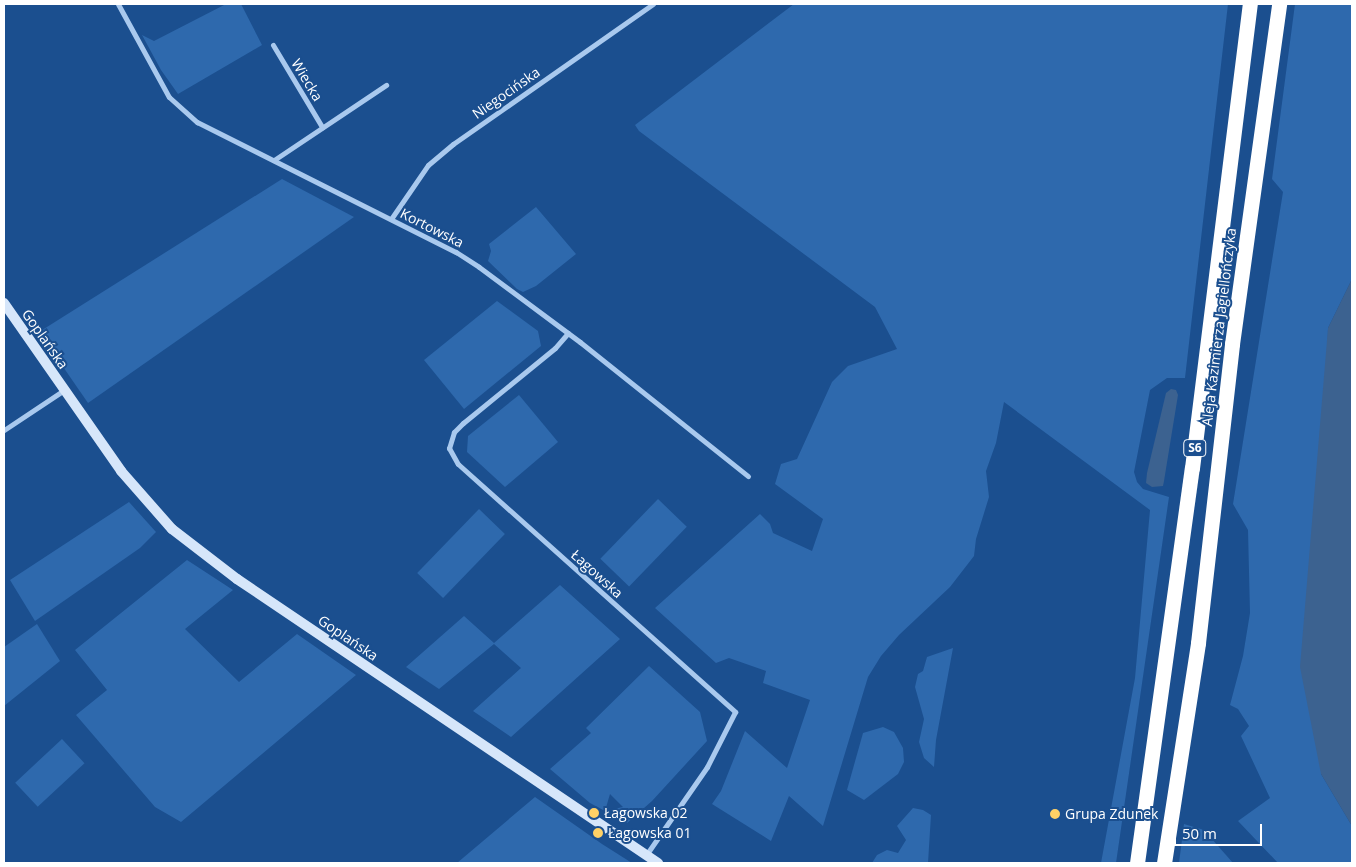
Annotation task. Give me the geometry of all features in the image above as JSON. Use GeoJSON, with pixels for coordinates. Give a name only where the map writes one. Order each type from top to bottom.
{"type":"FeatureCollection","features":[{"type":"Feature","properties":{"kind":"highway","name":"Aleja Kazimierza Jagiellończyka"},"geometry":{"type":"LineString","coordinates":[[1137,863],[1191,477],[1250,4]]}},
{"type":"Feature","properties":{"kind":"highway","name":"Aleja Kazimierza Jagiellończyka"},"geometry":{"type":"LineString","coordinates":[[1164,863],[1198,643],[1232,344],[1279,4]]}},
{"type":"Feature","properties":{"kind":"street","name":"Kortowska"},"geometry":{"type":"LineString","coordinates":[[118,4],[169,97],[197,122],[456,252],[568,333],[748,476]]}},
{"type":"Feature","properties":{"kind":"street","name":"Niegocińska"},"geometry":{"type":"LineString","coordinates":[[391,220],[428,164],[453,144],[653,4]]}},
{"type":"Feature","properties":{"kind":"street","name":"Wiecka"},"geometry":{"type":"LineString","coordinates":[[273,45],[322,127]]}},
{"type":"Feature","properties":{"kind":"street"},"geometry":{"type":"LineString","coordinates":[[274,160],[386,85]]}},
{"type":"Feature","properties":{"kind":"street","name":"Goplańska"},"geometry":{"type":"LineString","coordinates":[[4,304],[138,493],[186,542],[237,579],[658,863]]}},
{"type":"Feature","properties":{"kind":"street","name":"Łagowska"},"geometry":{"type":"LineString","coordinates":[[568,333],[555,348],[463,423],[454,432],[449,448],[456,461],[472,476],[734,712],[707,767],[646,856]]}},
{"type":"Feature","properties":{"kind":"street","name":"Goplańska"},"geometry":{"type":"LineString","coordinates":[[4,430],[64,390]]}},
{"type":"Feature","properties":{"kind":"shaded area"},"geometry":{"type":"Polygon","coordinates":[[[226,4],[241,4],[262,45],[178,94],[161,70],[142,35],[154,41],[226,4]]]}},
{"type":"Feature","properties":{"kind":"shaded area"},"geometry":{"type":"Polygon","coordinates":[[[794,4],[1228,4],[1185,378],[1167,378],[1150,390],[1134,472],[1137,482],[1143,489],[1169,497],[1116,863],[1101,863],[1135,678],[1150,510],[1004,402],[996,443],[986,471],[989,497],[976,539],[974,556],[950,587],[899,635],[881,656],[868,677],[823,826],[789,796],[771,841],[712,804],[721,791],[745,731],[787,768],[810,700],[763,683],[766,671],[729,658],[716,663],[655,608],[760,514],[770,524],[773,533],[812,551],[823,519],[775,484],[781,464],[797,459],[832,382],[848,366],[897,349],[875,307],[639,131],[635,125],[794,4]]]}},
{"type":"Feature","properties":{"kind":"shaded area"},"geometry":{"type":"Polygon","coordinates":[[[1295,4],[1352,4],[1352,279],[1328,328],[1321,774],[1352,826],[1352,863],[1278,863],[1238,821],[1270,798],[1241,736],[1249,726],[1238,709],[1230,705],[1243,656],[1250,613],[1248,530],[1233,504],[1283,192],[1272,179],[1295,4]]]}},
{"type":"Feature","properties":{"kind":"shaded area"},"geometry":{"type":"Polygon","coordinates":[[[282,179],[354,217],[88,403],[39,332],[282,179]]]}},
{"type":"Feature","properties":{"kind":"shaded area"},"geometry":{"type":"Polygon","coordinates":[[[536,207],[576,254],[536,286],[523,292],[517,289],[488,261],[491,251],[489,244],[536,207]]]}},
{"type":"Feature","properties":{"kind":"shaded area"},"geometry":{"type":"Polygon","coordinates":[[[1352,279],[1352,826],[1321,774],[1300,667],[1328,328],[1352,279]]]}},
{"type":"Feature","properties":{"kind":"shaded area"},"geometry":{"type":"Polygon","coordinates":[[[497,301],[538,331],[541,346],[464,409],[424,360],[497,301]]]}},
{"type":"Feature","properties":{"kind":"shaded area"},"geometry":{"type":"Polygon","coordinates":[[[1171,389],[1176,390],[1178,395],[1164,481],[1163,486],[1152,487],[1146,483],[1147,473],[1166,393],[1171,389]]]}},
{"type":"Feature","properties":{"kind":"shaded area"},"geometry":{"type":"Polygon","coordinates":[[[519,395],[558,442],[505,487],[467,452],[468,436],[519,395]]]}},
{"type":"Feature","properties":{"kind":"shaded area"},"geometry":{"type":"Polygon","coordinates":[[[658,499],[687,527],[629,586],[600,559],[658,499]]]}},
{"type":"Feature","properties":{"kind":"shaded area"},"geometry":{"type":"Polygon","coordinates":[[[129,502],[156,532],[140,548],[35,621],[10,580],[129,502]]]}},
{"type":"Feature","properties":{"kind":"shaded area"},"geometry":{"type":"Polygon","coordinates":[[[479,509],[505,534],[443,598],[417,573],[479,509]]]}},
{"type":"Feature","properties":{"kind":"shaded area"},"geometry":{"type":"Polygon","coordinates":[[[187,560],[233,590],[185,629],[239,682],[297,634],[356,675],[181,822],[155,807],[76,715],[107,690],[75,650],[187,560]]]}},
{"type":"Feature","properties":{"kind":"shaded area"},"geometry":{"type":"Polygon","coordinates":[[[560,585],[620,639],[511,737],[473,711],[521,668],[494,644],[439,689],[406,667],[464,616],[494,643],[560,585]]]}},
{"type":"Feature","properties":{"kind":"shaded area"},"geometry":{"type":"Polygon","coordinates":[[[37,624],[60,661],[4,706],[4,647],[37,624]]]}},
{"type":"Feature","properties":{"kind":"shaded area"},"geometry":{"type":"Polygon","coordinates":[[[953,648],[936,740],[934,767],[924,758],[919,742],[924,719],[915,687],[918,674],[923,671],[927,657],[953,648]]]}},
{"type":"Feature","properties":{"kind":"shaded area"},"geometry":{"type":"Polygon","coordinates":[[[649,666],[700,712],[707,741],[652,801],[627,823],[613,815],[614,809],[623,807],[610,794],[605,811],[590,803],[550,769],[591,733],[586,728],[649,666]]]}},
{"type":"Feature","properties":{"kind":"shaded area"},"geometry":{"type":"Polygon","coordinates":[[[883,727],[894,732],[903,748],[904,762],[898,774],[864,800],[847,790],[863,733],[883,727]]]}},
{"type":"Feature","properties":{"kind":"shaded area"},"geometry":{"type":"Polygon","coordinates":[[[62,739],[85,763],[38,807],[15,783],[62,739]]]}},
{"type":"Feature","properties":{"kind":"shaded area"},"geometry":{"type":"Polygon","coordinates":[[[535,797],[602,844],[632,863],[457,863],[535,797]]]}},
{"type":"Feature","properties":{"kind":"shaded area"},"geometry":{"type":"Polygon","coordinates":[[[913,808],[923,810],[931,815],[928,863],[872,863],[877,855],[887,850],[898,853],[906,840],[897,826],[913,808]]]}},
{"type":"Feature","properties":{"kind":"shaded area"},"geometry":{"type":"Polygon","coordinates":[[[1184,824],[1204,830],[1233,863],[1179,863],[1184,824]]]}},
{"type":"Feature","properties":{"kind":"place","name":"Łagowska 02"},"geometry":{"type":"Point","coordinates":[594,813]}},
{"type":"Feature","properties":{"kind":"place","name":"Grupa Zdunek"},"geometry":{"type":"Point","coordinates":[1055,814]}},
{"type":"Feature","properties":{"kind":"place","name":"Łagowska 01"},"geometry":{"type":"Point","coordinates":[598,833]}}]}
